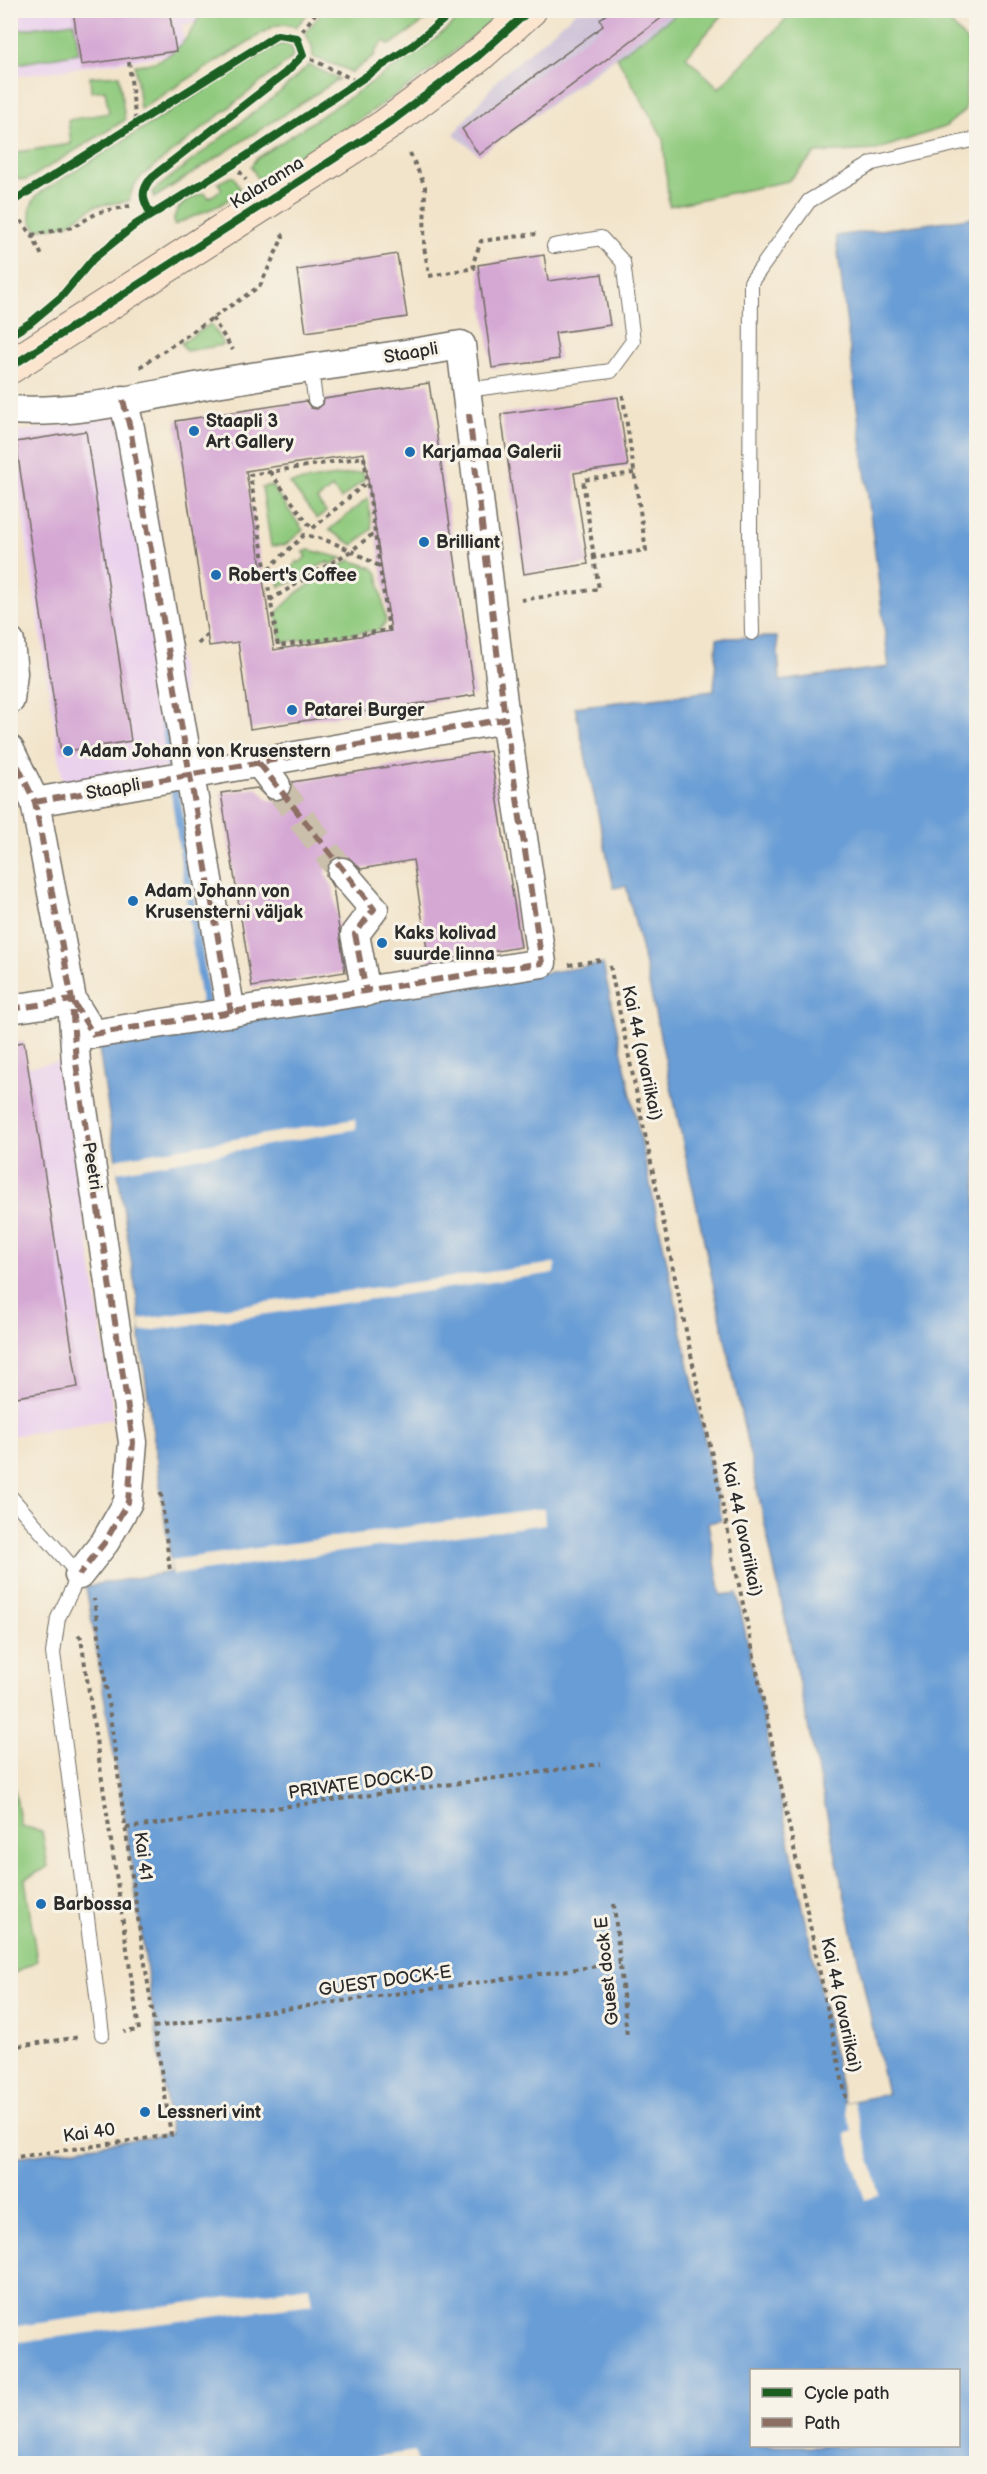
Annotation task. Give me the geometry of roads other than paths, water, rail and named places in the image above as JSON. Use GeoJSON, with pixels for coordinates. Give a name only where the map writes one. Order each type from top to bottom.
{"type":"FeatureCollection","features":[{"type":"Feature","properties":{"kind":"street","name":"Kalaranna"},"geometry":{"type":"LineString","coordinates":[[10,367],[385,126],[478,56],[530,10]]}},
{"type":"Feature","properties":{"kind":"street","name":"Staapli"},"geometry":{"type":"LineString","coordinates":[[10,410],[63,411],[460,345],[505,719],[267,774],[192,776],[35,802]]}},
{"type":"Feature","properties":{"kind":"street"},"geometry":{"type":"LineString","coordinates":[[123,400],[192,776],[231,1013]]}},
{"type":"Feature","properties":{"kind":"street"},"geometry":{"type":"LineString","coordinates":[[10,642],[13,673],[10,700]]}},
{"type":"Feature","properties":{"kind":"street"},"geometry":{"type":"LineString","coordinates":[[10,1009],[72,1000],[93,1034],[542,963],[505,719]]}},
{"type":"Feature","properties":{"kind":"street","name":"Peetri"},"geometry":{"type":"LineString","coordinates":[[10,750],[35,802],[72,1000],[76,1063],[132,1442],[128,1502],[105,1542],[86,1583]]}},
{"type":"Feature","properties":{"kind":"street"},"geometry":{"type":"LineString","coordinates":[[342,872],[374,909],[355,934],[366,992]]}},
{"type":"Feature","properties":{"kind":"lane"},"geometry":{"type":"LineString","coordinates":[[752,633],[751,282],[809,201],[873,163],[976,139]]}},
{"type":"Feature","properties":{"kind":"lane"},"geometry":{"type":"LineString","coordinates":[[467,402],[611,371],[633,341],[623,262],[601,238],[554,246]]}},
{"type":"Feature","properties":{"kind":"lane"},"geometry":{"type":"LineString","coordinates":[[311,368],[315,400]]}},
{"type":"Feature","properties":{"kind":"lane"},"geometry":{"type":"LineString","coordinates":[[10,1496],[86,1583],[58,1618],[53,1653],[102,2034]]}},
{"type":"Feature","properties":{"kind":"water"},"geometry":{"type":"Polygon","coordinates":[[[976,217],[976,2463],[11,2463],[10,2158],[171,2134],[126,1828],[86,1586],[172,1572],[140,1338],[141,1325],[98,1042],[603,964],[722,1520],[708,1523],[721,1595],[737,1593],[844,2103],[887,2094],[641,947],[626,886],[614,888],[575,707],[714,691],[717,638],[777,637],[780,681],[889,667],[836,236],[976,217]]]}},
{"type":"Feature","properties":{"kind":"waterway"},"geometry":{"type":"LineString","coordinates":[[157,663],[207,1014]]}},
{"type":"Feature","properties":{"kind":"tunnel"},"geometry":{"type":"LineString","coordinates":[[276,785],[342,872]]}},
{"type":"Feature","properties":{"kind":"place","name":"Staapli 3 Art Gallery"},"geometry":{"type":"Point","coordinates":[194,431]}},
{"type":"Feature","properties":{"kind":"place","name":"Karjamaa Galerii"},"geometry":{"type":"Point","coordinates":[410,452]}},
{"type":"Feature","properties":{"kind":"place","name":"Brilliant"},"geometry":{"type":"Point","coordinates":[424,542]}},
{"type":"Feature","properties":{"kind":"place","name":"Robert's Coffee"},"geometry":{"type":"Point","coordinates":[216,575]}},
{"type":"Feature","properties":{"kind":"place","name":"Patarei Burger"},"geometry":{"type":"Point","coordinates":[292,710]}},
{"type":"Feature","properties":{"kind":"place","name":"Adam Johann von Krusenstern"},"geometry":{"type":"Point","coordinates":[68,751]}},
{"type":"Feature","properties":{"kind":"place","name":"Adam Johann von Krusensterni väljak"},"geometry":{"type":"Point","coordinates":[133,901]}},
{"type":"Feature","properties":{"kind":"place","name":"Kaks kolivad suurde linna"},"geometry":{"type":"Point","coordinates":[382,943]}},
{"type":"Feature","properties":{"kind":"place","name":"Barbossa"},"geometry":{"type":"Point","coordinates":[41,1904]}},
{"type":"Feature","properties":{"kind":"place","name":"Lessneri vint"},"geometry":{"type":"Point","coordinates":[145,2112]}}]}
